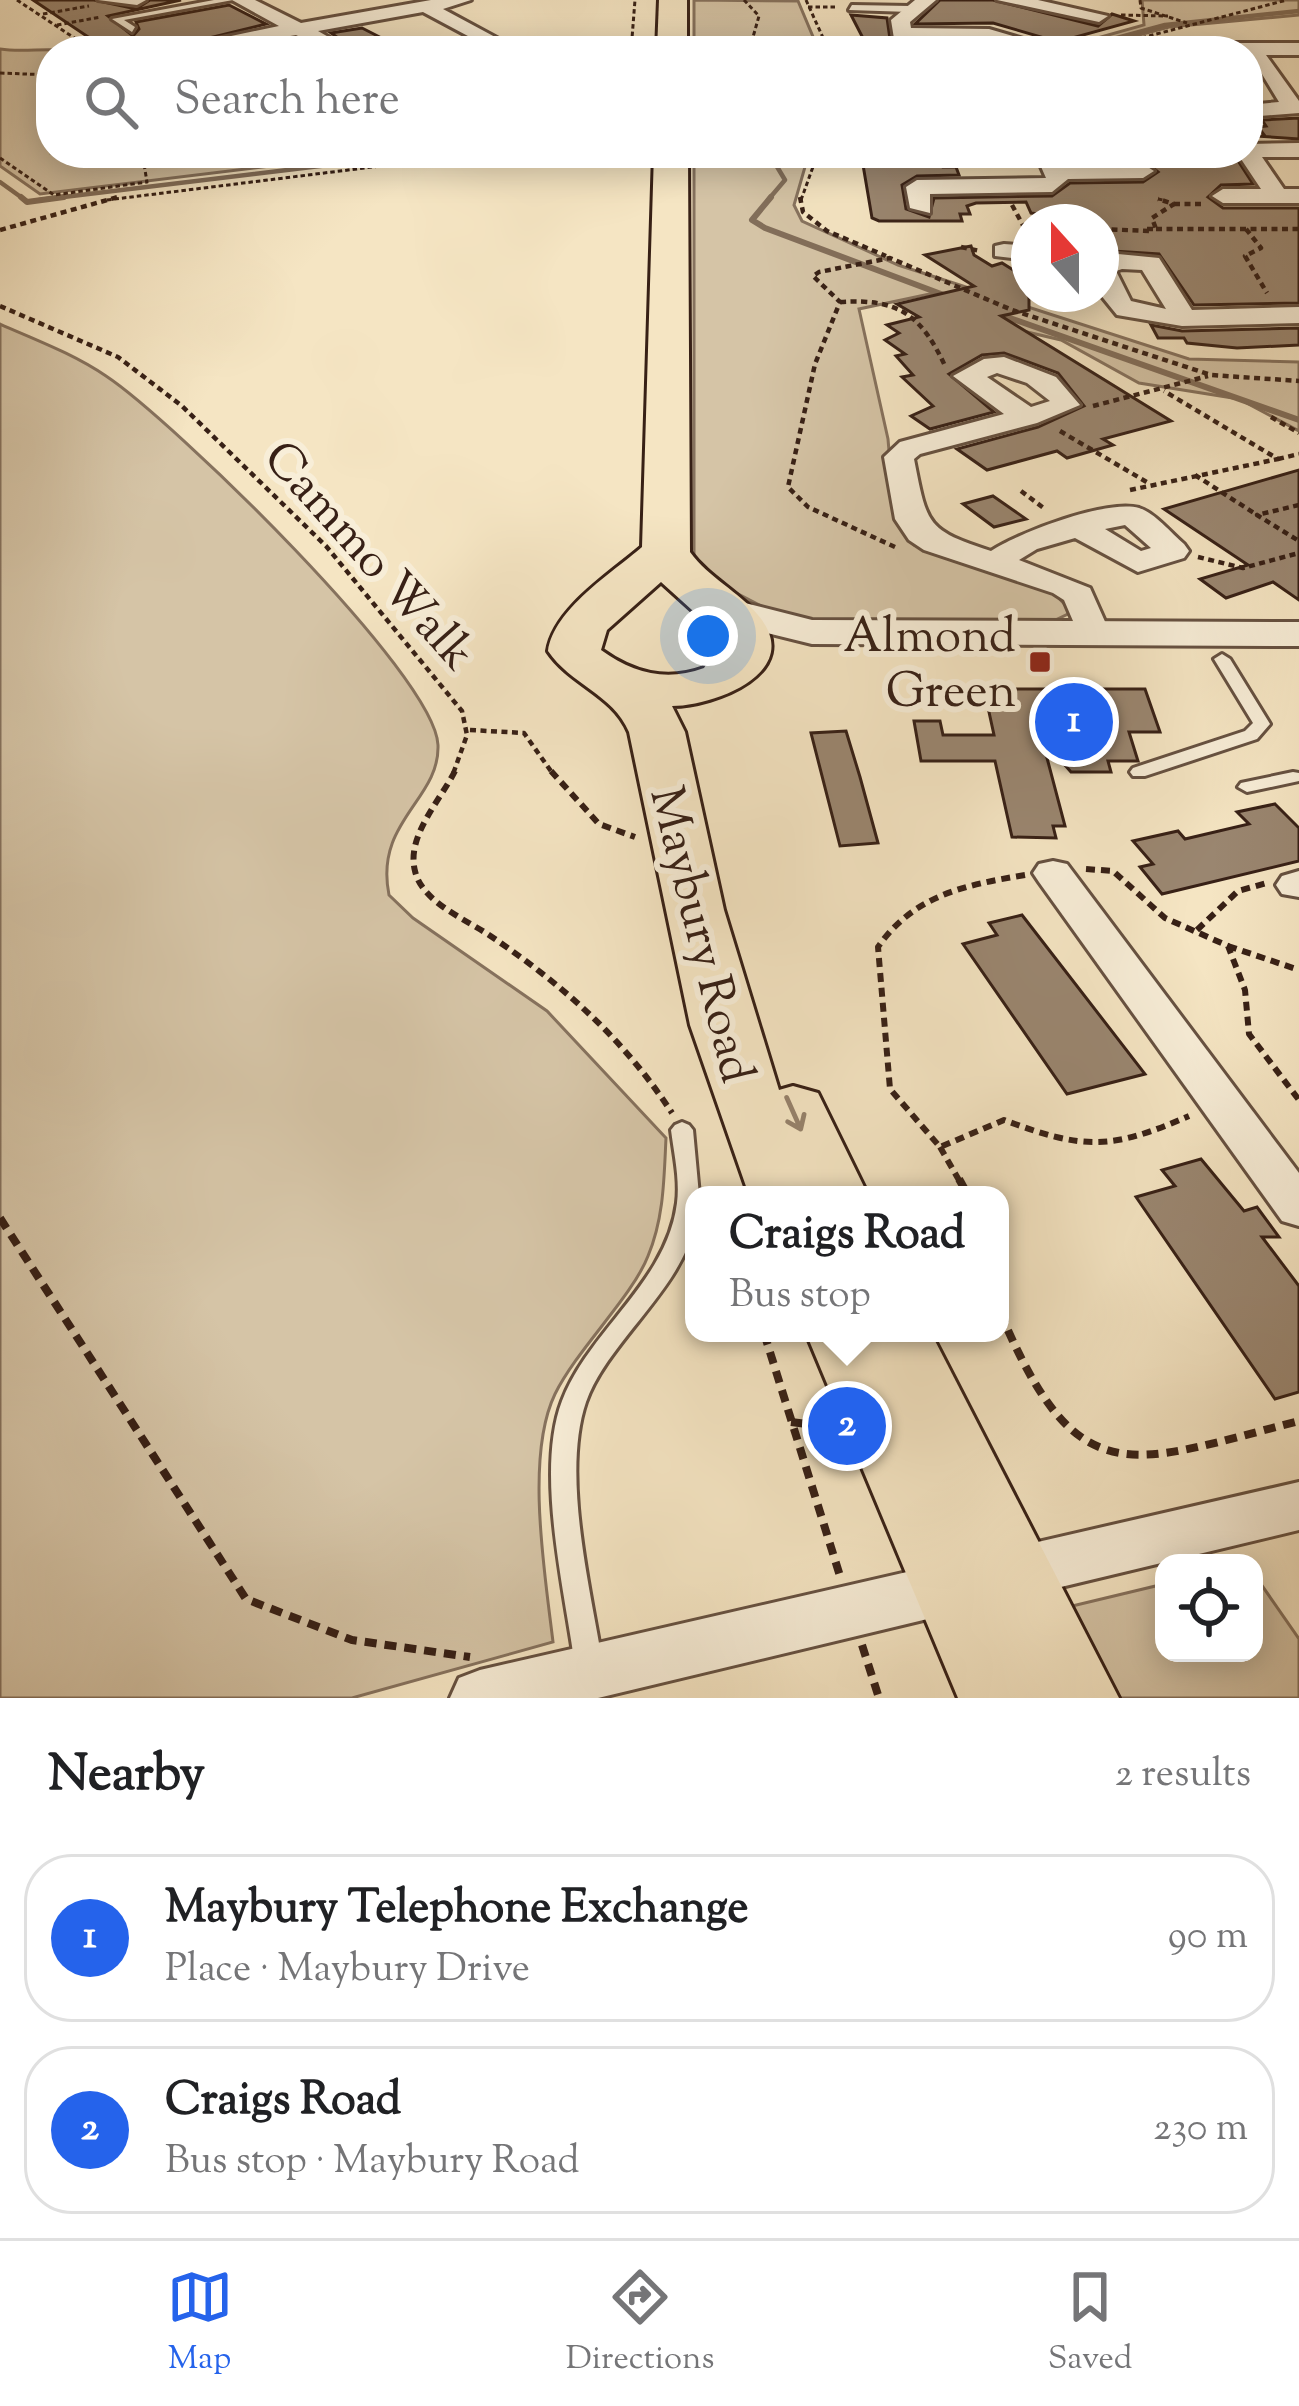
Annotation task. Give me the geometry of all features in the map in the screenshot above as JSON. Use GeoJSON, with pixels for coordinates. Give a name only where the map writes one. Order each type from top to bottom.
{"type":"FeatureCollection","features":[{"type":"Feature","properties":{"kind":"main road"},"geometry":{"type":"LineString","coordinates":[[672,36],[673,0]]}},
{"type":"Feature","properties":{"kind":"main road"},"geometry":{"type":"LineString","coordinates":[[671,168],[666,552],[686,581],[722,607]]}},
{"type":"Feature","properties":{"kind":"main road","name":"Maybury Road"},"geometry":{"type":"LineString","coordinates":[[666,552],[586,617],[576,635],[579,656],[591,673],[644,706],[657,732],[675,842],[733,1065],[782,1186]]}},
{"type":"Feature","properties":{"kind":"main road"},"geometry":{"type":"LineString","coordinates":[[605,605],[664,592],[722,607]]}},
{"type":"Feature","properties":{"kind":"main road","name":"Maybury Road"},"geometry":{"type":"LineString","coordinates":[[722,607],[743,638],[744,657],[695,726],[710,836],[780,1082],[827,1186]]}},
{"type":"Feature","properties":{"kind":"main road"},"geometry":{"type":"LineString","coordinates":[[613,685],[668,693],[728,677]]}},
{"type":"Feature","properties":{"kind":"main road"},"geometry":{"type":"LineString","coordinates":[[850,1342],[980,1580],[1073,1698]]}},
{"type":"Feature","properties":{"kind":"main road"},"geometry":{"type":"LineString","coordinates":[[895,1342],[980,1580],[1004,1698]]}},
{"type":"Feature","properties":{"kind":"street"},"geometry":{"type":"LineString","coordinates":[[111,1],[137,0]]}},
{"type":"Feature","properties":{"kind":"street"},"geometry":{"type":"LineString","coordinates":[[241,0],[313,36]]}},
{"type":"Feature","properties":{"kind":"street"},"geometry":{"type":"LineString","coordinates":[[274,36],[462,0]]}},
{"type":"Feature","properties":{"kind":"street"},"geometry":{"type":"LineString","coordinates":[[1012,0],[1099,16]]}},
{"type":"Feature","properties":{"kind":"street"},"geometry":{"type":"LineString","coordinates":[[904,36],[900,20],[912,3]]}},
{"type":"Feature","properties":{"kind":"street"},"geometry":{"type":"LineString","coordinates":[[414,6],[479,36]]}},
{"type":"Feature","properties":{"kind":"street"},"geometry":{"type":"LineString","coordinates":[[1263,61],[1299,49]]}},
{"type":"Feature","properties":{"kind":"street"},"geometry":{"type":"LineString","coordinates":[[1263,72],[1296,107]]}},
{"type":"Feature","properties":{"kind":"street"},"geometry":{"type":"LineString","coordinates":[[1263,110],[1296,107]]}},
{"type":"Feature","properties":{"kind":"street"},"geometry":{"type":"LineString","coordinates":[[1263,151],[1299,150]]}},
{"type":"Feature","properties":{"kind":"street"},"geometry":{"type":"LineString","coordinates":[[922,208],[916,188],[1052,185],[1058,181],[1053,168]]}},
{"type":"Feature","properties":{"kind":"street"},"geometry":{"type":"LineString","coordinates":[[1112,168],[1143,171]]}},
{"type":"Feature","properties":{"kind":"street"},"geometry":{"type":"LineString","coordinates":[[1263,168],[1288,196]]}},
{"type":"Feature","properties":{"kind":"street"},"geometry":{"type":"LineString","coordinates":[[1223,196],[1288,196]]}},
{"type":"Feature","properties":{"kind":"street"},"geometry":{"type":"LineString","coordinates":[[1150,263],[1151,230]]}},
{"type":"Feature","properties":{"kind":"street"},"geometry":{"type":"LineString","coordinates":[[1119,263],[1150,263],[1158,268],[1182,315]]}},
{"type":"Feature","properties":{"kind":"street"},"geometry":{"type":"LineString","coordinates":[[1119,298],[1126,310],[1286,315]]}},
{"type":"Feature","properties":{"kind":"street"},"geometry":{"type":"LineString","coordinates":[[967,376],[994,364],[1018,368],[1061,394],[1066,405],[910,448],[899,457],[910,519],[920,533],[1078,595],[1094,635]]}},
{"type":"Feature","properties":{"kind":"street"},"geometry":{"type":"LineString","coordinates":[[967,376],[1030,416]]}},
{"type":"Feature","properties":{"kind":"street"},"geometry":{"type":"LineString","coordinates":[[994,562],[1026,542],[1134,516],[1173,551]]}},
{"type":"Feature","properties":{"kind":"street"},"geometry":{"type":"LineString","coordinates":[[1079,527],[1138,562],[1173,551]]}},
{"type":"Feature","properties":{"kind":"street"},"geometry":{"type":"LineString","coordinates":[[722,607],[812,632],[1299,634]]}},
{"type":"Feature","properties":{"kind":"street"},"geometry":{"type":"LineString","coordinates":[[728,677],[810,655],[1299,659]]}},
{"type":"Feature","properties":{"kind":"street"},"geometry":{"type":"LineString","coordinates":[[1053,873],[1221,1102],[1291,1184]]}},
{"type":"Feature","properties":{"kind":"street"},"geometry":{"type":"LineString","coordinates":[[493,1695],[592,1685],[851,1610],[1299,1506]]}},
{"type":"Feature","properties":{"kind":"lane"},"geometry":{"type":"LineString","coordinates":[[132,29],[116,19],[230,0]]}},
{"type":"Feature","properties":{"kind":"lane"},"geometry":{"type":"LineString","coordinates":[[852,8],[912,3]]}},
{"type":"Feature","properties":{"kind":"lane"},"geometry":{"type":"LineString","coordinates":[[1139,772],[1251,734],[1262,724],[1222,658]]}},
{"type":"Feature","properties":{"kind":"lane"},"geometry":{"type":"LineString","coordinates":[[1246,787],[1297,780]]}},
{"type":"Feature","properties":{"kind":"lane"},"geometry":{"type":"LineString","coordinates":[[682,1130],[686,1186]]}},
{"type":"Feature","properties":{"kind":"lane"},"geometry":{"type":"LineString","coordinates":[[592,1685],[565,1492],[573,1404],[612,1337],[661,1279],[685,1215]]}},
{"type":"Feature","properties":{"kind":"path"},"geometry":{"type":"LineString","coordinates":[[17,0],[73,36]]}},
{"type":"Feature","properties":{"kind":"path"},"geometry":{"type":"LineString","coordinates":[[632,36],[635,0]]}},
{"type":"Feature","properties":{"kind":"path"},"geometry":{"type":"LineString","coordinates":[[744,0],[759,16],[753,36]]}},
{"type":"Feature","properties":{"kind":"path"},"geometry":{"type":"LineString","coordinates":[[806,0],[822,36]]}},
{"type":"Feature","properties":{"kind":"path"},"geometry":{"type":"LineString","coordinates":[[1139,0],[1141,8],[1190,23]]}},
{"type":"Feature","properties":{"kind":"path"},"geometry":{"type":"LineString","coordinates":[[1250,0],[1263,3]]}},
{"type":"Feature","properties":{"kind":"path"},"geometry":{"type":"LineString","coordinates":[[1144,36],[1287,0]]}},
{"type":"Feature","properties":{"kind":"path"},"geometry":{"type":"LineString","coordinates":[[40,15],[111,1]]}},
{"type":"Feature","properties":{"kind":"path"},"geometry":{"type":"LineString","coordinates":[[808,7],[852,8]]}},
{"type":"Feature","properties":{"kind":"path"},"geometry":{"type":"LineString","coordinates":[[1099,16],[1168,16]]}},
{"type":"Feature","properties":{"kind":"path"},"geometry":{"type":"LineString","coordinates":[[0,73],[36,74]]}},
{"type":"Feature","properties":{"kind":"path"},"geometry":{"type":"LineString","coordinates":[[0,158],[54,195],[147,182],[145,168]]}},
{"type":"Feature","properties":{"kind":"path"},"geometry":{"type":"LineString","coordinates":[[0,230],[120,197],[361,168]]}},
{"type":"Feature","properties":{"kind":"path"},"geometry":{"type":"LineString","coordinates":[[812,168],[800,195],[803,212],[827,231],[1012,310],[1211,375],[1299,382]]}},
{"type":"Feature","properties":{"kind":"path"},"geometry":{"type":"LineString","coordinates":[[1151,230],[1152,218],[1174,204],[1158,199]]}},
{"type":"Feature","properties":{"kind":"path"},"geometry":{"type":"LineString","coordinates":[[1119,229],[1299,229]]}},
{"type":"Feature","properties":{"kind":"path"},"geometry":{"type":"LineString","coordinates":[[1246,229],[1261,248],[1245,256],[1269,291],[1262,298],[1286,315]]}},
{"type":"Feature","properties":{"kind":"path"},"geometry":{"type":"LineString","coordinates":[[852,267],[890,258]]}},
{"type":"Feature","properties":{"kind":"path"},"geometry":{"type":"LineString","coordinates":[[840,302],[873,300],[902,317],[912,316],[926,325],[945,368],[967,376]]}},
{"type":"Feature","properties":{"kind":"path","name":"Cammo Walk"},"geometry":{"type":"LineString","coordinates":[[0,307],[118,357],[182,406],[373,599],[462,711],[470,730],[465,752],[419,835],[411,861],[412,877],[424,892],[527,961],[610,1028],[682,1130]]}},
{"type":"Feature","properties":{"kind":"path"},"geometry":{"type":"LineString","coordinates":[[1066,405],[1097,406],[1211,375]]}},
{"type":"Feature","properties":{"kind":"path"},"geometry":{"type":"LineString","coordinates":[[1164,391],[1278,459]]}},
{"type":"Feature","properties":{"kind":"path"},"geometry":{"type":"LineString","coordinates":[[1030,416],[1150,484]]}},
{"type":"Feature","properties":{"kind":"path"},"geometry":{"type":"LineString","coordinates":[[1271,418],[1299,433]]}},
{"type":"Feature","properties":{"kind":"path"},"geometry":{"type":"LineString","coordinates":[[1134,516],[1136,506],[1116,494],[1192,473],[1234,472],[1297,456]]}},
{"type":"Feature","properties":{"kind":"path"},"geometry":{"type":"LineString","coordinates":[[1192,473],[1299,542]]}},
{"type":"Feature","properties":{"kind":"path"},"geometry":{"type":"LineString","coordinates":[[1258,515],[1299,505]]}},
{"type":"Feature","properties":{"kind":"path"},"geometry":{"type":"LineString","coordinates":[[1173,551],[1243,568],[1299,553]]}},
{"type":"Feature","properties":{"kind":"path"},"geometry":{"type":"LineString","coordinates":[[470,730],[524,733],[579,811],[617,836],[675,842]]}},
{"type":"Feature","properties":{"kind":"path"},"geometry":{"type":"LineString","coordinates":[[1103,867],[1129,877],[1158,914],[1228,946],[1299,970]]}},
{"type":"Feature","properties":{"kind":"path"},"geometry":{"type":"LineString","coordinates":[[963,1186],[940,1148],[890,1089],[878,947],[908,908],[938,892],[1053,873]]}},
{"type":"Feature","properties":{"kind":"path"},"geometry":{"type":"LineString","coordinates":[[1197,930],[1238,891],[1274,880],[1297,884]]}},
{"type":"Feature","properties":{"kind":"path"},"geometry":{"type":"LineString","coordinates":[[1228,946],[1245,990],[1249,1034],[1299,1100]]}},
{"type":"Feature","properties":{"kind":"path"},"geometry":{"type":"LineString","coordinates":[[940,1148],[1004,1120],[1063,1143],[1112,1150],[1221,1102]]}},
{"type":"Feature","properties":{"kind":"path"},"geometry":{"type":"LineString","coordinates":[[0,1218],[246,1600],[352,1640],[500,1661],[493,1695]]}},
{"type":"Feature","properties":{"kind":"path"},"geometry":{"type":"LineString","coordinates":[[1009,1336],[1054,1423],[1102,1454],[1147,1456],[1299,1421]]}},
{"type":"Feature","properties":{"kind":"path"},"geometry":{"type":"LineString","coordinates":[[767,1342],[879,1698]]}},
{"type":"Feature","properties":{"kind":"shaded area"},"geometry":{"type":"Polygon","coordinates":[[[694,0],[798,1],[813,36],[694,36],[694,0]]]}},
{"type":"Feature","properties":{"kind":"shaded area"},"geometry":{"type":"Polygon","coordinates":[[[1142,0],[1299,0],[1299,15],[1105,36],[1144,25],[1142,0]]]}},
{"type":"Feature","properties":{"kind":"shaded area"},"geometry":{"type":"Polygon","coordinates":[[[0,49],[36,50],[36,168],[254,168],[40,194],[0,166],[0,49]]]}},
{"type":"Feature","properties":{"kind":"shaded area"},"geometry":{"type":"Polygon","coordinates":[[[694,168],[805,168],[794,205],[802,221],[898,265],[1011,302],[1011,312],[1044,312],[1189,359],[1299,362],[1299,431],[1239,399],[1139,383],[1061,340],[993,324],[934,293],[859,309],[888,439],[895,521],[914,545],[1050,589],[1072,612],[1045,625],[788,620],[694,571],[694,168]]]}},
{"type":"Feature","properties":{"kind":"shaded area"},"geometry":{"type":"Polygon","coordinates":[[[0,324],[81,361],[139,401],[295,550],[394,663],[426,711],[438,745],[429,781],[391,848],[389,895],[413,918],[547,1011],[666,1138],[660,1213],[648,1256],[565,1377],[546,1420],[540,1516],[553,1642],[352,1698],[0,1698],[0,324]]]}},
{"type":"Feature","properties":{"kind":"shaded area"},"geometry":{"type":"Polygon","coordinates":[[[1155,1586],[1155,1662],[1263,1662],[1263,1587],[1299,1639],[1299,1698],[1120,1698],[1068,1607],[1155,1586]]]}},
{"type":"Feature","properties":{"kind":"building"},"geometry":{"type":"Polygon","coordinates":[[[33,0],[94,0],[136,9],[150,0],[181,0],[108,16],[133,36],[87,36],[33,0]]]}},
{"type":"Feature","properties":{"kind":"building"},"geometry":{"type":"Polygon","coordinates":[[[940,0],[993,0],[1098,26],[1112,14],[1134,21],[1080,36],[1037,36],[993,23],[915,24],[940,0]]]}},
{"type":"Feature","properties":{"kind":"building"},"geometry":{"type":"Polygon","coordinates":[[[229,5],[266,24],[217,36],[133,36],[139,29],[136,22],[229,5]]]}},
{"type":"Feature","properties":{"kind":"building"},"geometry":{"type":"Polygon","coordinates":[[[851,15],[887,18],[890,36],[862,36],[851,15]]]}},
{"type":"Feature","properties":{"kind":"building"},"geometry":{"type":"Polygon","coordinates":[[[362,28],[378,36],[335,36],[331,33],[362,28]]]}},
{"type":"Feature","properties":{"kind":"building"},"geometry":{"type":"Polygon","coordinates":[[[1299,118],[1299,139],[1263,136],[1263,120],[1299,118]]]}},
{"type":"Feature","properties":{"kind":"building"},"geometry":{"type":"Polygon","coordinates":[[[864,168],[956,168],[959,175],[917,176],[902,185],[906,209],[929,217],[934,198],[1052,196],[1070,183],[1143,182],[1158,172],[1153,168],[1243,168],[1253,184],[1221,185],[1208,197],[1223,208],[1299,208],[1299,303],[1194,305],[1159,254],[1119,251],[1119,204],[976,203],[967,206],[970,214],[960,214],[962,221],[872,218],[864,168]]]}},
{"type":"Feature","properties":{"kind":"building"},"geometry":{"type":"Polygon","coordinates":[[[971,246],[974,255],[992,266],[1002,263],[1011,269],[1011,312],[1020,312],[1001,316],[1171,421],[1103,439],[1113,445],[1067,458],[1057,451],[987,470],[957,449],[1038,427],[1084,406],[1058,373],[1004,353],[982,355],[949,374],[994,412],[930,429],[911,416],[933,406],[902,377],[913,375],[896,356],[905,354],[885,340],[899,333],[887,325],[919,317],[897,304],[974,286],[925,255],[971,246]]]}},
{"type":"Feature","properties":{"kind":"building"},"geometry":{"type":"Polygon","coordinates":[[[1151,325],[1182,331],[1299,328],[1299,345],[1237,348],[1187,343],[1184,338],[1158,338],[1151,325]]]}},
{"type":"Feature","properties":{"kind":"building"},"geometry":{"type":"Polygon","coordinates":[[[1299,470],[1299,600],[1273,582],[1226,598],[1200,579],[1248,565],[1164,509],[1299,470]]]}},
{"type":"Feature","properties":{"kind":"building"},"geometry":{"type":"Polygon","coordinates":[[[993,496],[1026,519],[994,527],[963,504],[993,496]]]}},
{"type":"Feature","properties":{"kind":"building"},"geometry":{"type":"Polygon","coordinates":[[[984,689],[1145,689],[1160,732],[1129,732],[1138,761],[1108,761],[1111,772],[1071,772],[1042,739],[1065,826],[1053,826],[1056,838],[1012,837],[995,761],[921,761],[914,721],[940,721],[943,735],[994,735],[984,689]]]}},
{"type":"Feature","properties":{"kind":"building"},"geometry":{"type":"Polygon","coordinates":[[[846,731],[878,843],[840,846],[811,733],[846,731]]]}},
{"type":"Feature","properties":{"kind":"building"},"geometry":{"type":"Polygon","coordinates":[[[1275,804],[1299,828],[1299,861],[1162,894],[1140,867],[1153,864],[1133,841],[1178,831],[1185,839],[1249,824],[1237,812],[1275,804]]]}},
{"type":"Feature","properties":{"kind":"building"},"geometry":{"type":"Polygon","coordinates":[[[1022,915],[1145,1074],[1067,1094],[963,944],[997,935],[989,923],[1022,915]]]}},
{"type":"Feature","properties":{"kind":"building"},"geometry":{"type":"Polygon","coordinates":[[[1201,1159],[1244,1211],[1257,1207],[1279,1237],[1262,1237],[1299,1286],[1299,1392],[1275,1399],[1136,1197],[1175,1186],[1162,1170],[1201,1159]]]}},
{"type":"Feature","properties":{"kind":"waterway"},"geometry":{"type":"LineString","coordinates":[[1124,36],[1165,25],[1299,11]]}},
{"type":"Feature","properties":{"kind":"waterway"},"geometry":{"type":"LineString","coordinates":[[39,200],[304,168]]}},
{"type":"Feature","properties":{"kind":"waterway"},"geometry":{"type":"LineString","coordinates":[[768,200],[785,180],[778,168]]}},
{"type":"Feature","properties":{"kind":"waterway"},"geometry":{"type":"LineString","coordinates":[[0,182],[22,198]]}},
{"type":"Feature","properties":{"kind":"waterway"},"geometry":{"type":"LineString","coordinates":[[22,198],[27,202],[64,197]]}},
{"type":"Feature","properties":{"kind":"waterway"},"geometry":{"type":"LineString","coordinates":[[771,197],[752,220],[765,228],[949,297]]}},
{"type":"Feature","properties":{"kind":"waterway"},"geometry":{"type":"LineString","coordinates":[[993,312],[1299,420]]}},
{"type":"Feature","properties":{"kind":"place","name":"Almond Green"},"geometry":{"type":"Point","coordinates":[1040,662]}},
{"type":"Feature","properties":{"kind":"place","name":"Maybury Telephone Exchange"},"geometry":{"type":"Point","coordinates":[1074,722]}},
{"type":"Feature","properties":{"kind":"place","name":"Craigs Road"},"geometry":{"type":"Point","coordinates":[847,1426]}}]}
